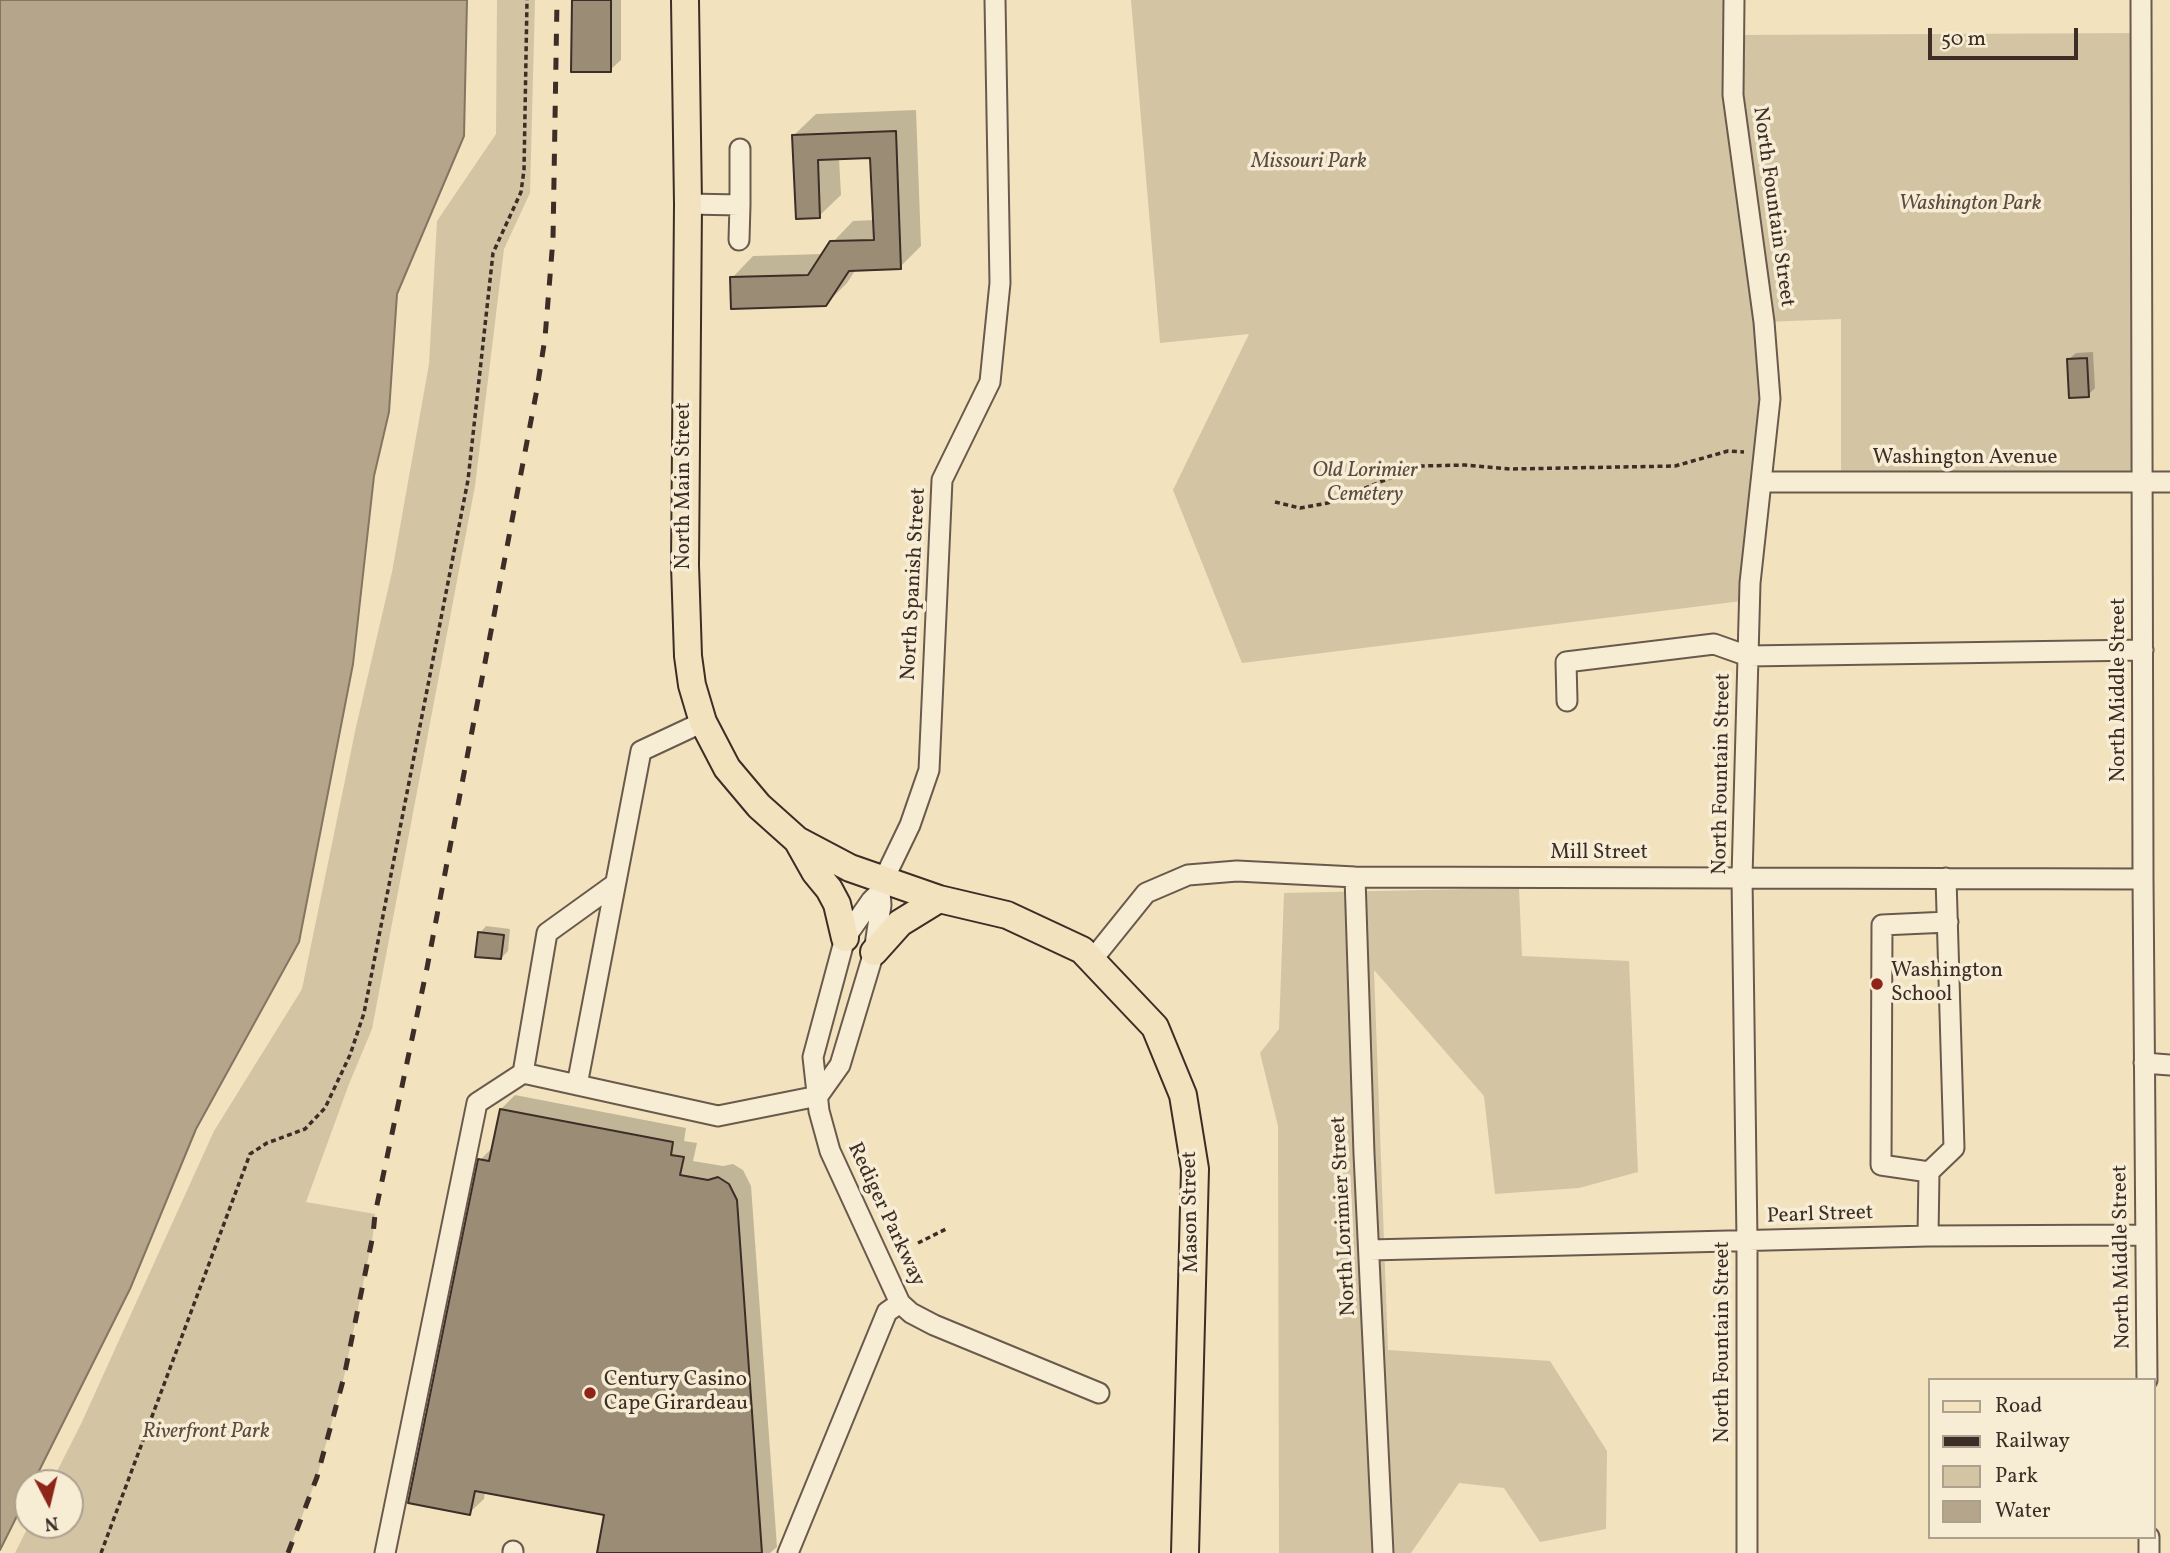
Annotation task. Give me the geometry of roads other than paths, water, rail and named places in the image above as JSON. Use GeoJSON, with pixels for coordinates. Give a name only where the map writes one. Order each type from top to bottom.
{"type":"FeatureCollection","features":[{"type":"Feature","properties":{"kind":"main road","name":"North Main Street"},"geometry":{"type":"LineString","coordinates":[[685,0],[688,204],[684,445],[686,620],[692,685],[703,722],[727,768],[759,806],[797,840],[882,886]]}},
{"type":"Feature","properties":{"kind":"main road"},"geometry":{"type":"LineString","coordinates":[[797,840],[837,904],[845,938]]}},
{"type":"Feature","properties":{"kind":"main road","name":"Mason Street"},"geometry":{"type":"LineString","coordinates":[[882,886],[1007,915],[1082,950],[1155,1027],[1183,1095],[1195,1169],[1185,1553]]}},
{"type":"Feature","properties":{"kind":"main road"},"geometry":{"type":"LineString","coordinates":[[874,952],[900,923],[939,899]]}},
{"type":"Feature","properties":{"kind":"street","name":"North Spanish Street"},"geometry":{"type":"LineString","coordinates":[[882,886],[910,825],[929,770],[942,480],[990,382],[1000,283],[995,0]]}},
{"type":"Feature","properties":{"kind":"street","name":"North Fountain Street"},"geometry":{"type":"LineString","coordinates":[[1734,0],[1734,95],[1764,322],[1770,399],[1750,583],[1742,877],[1747,1241],[1747,1553]]}},
{"type":"Feature","properties":{"kind":"street","name":"North Middle Street"},"geometry":{"type":"LineString","coordinates":[[2141,0],[2147,1378]]}},
{"type":"Feature","properties":{"kind":"street"},"geometry":{"type":"LineString","coordinates":[[739,240],[740,149]]}},
{"type":"Feature","properties":{"kind":"street"},"geometry":{"type":"LineString","coordinates":[[688,204],[740,205]]}},
{"type":"Feature","properties":{"kind":"street","name":"Washington Avenue"},"geometry":{"type":"LineString","coordinates":[[1761,482],[2170,482]]}},
{"type":"Feature","properties":{"kind":"street"},"geometry":{"type":"LineString","coordinates":[[1567,701],[1566,662],[1714,644],[1748,656],[2143,650]]}},
{"type":"Feature","properties":{"kind":"street"},"geometry":{"type":"LineString","coordinates":[[577,1085],[641,751],[703,722]]}},
{"type":"Feature","properties":{"kind":"street","name":"Mill Street"},"geometry":{"type":"LineString","coordinates":[[1092,960],[1146,893],[1188,875],[1237,871],[1355,877],[2143,879]]}},
{"type":"Feature","properties":{"kind":"street","name":"North Lorimier Street"},"geometry":{"type":"LineString","coordinates":[[1355,877],[1383,1553]]}},
{"type":"Feature","properties":{"kind":"street"},"geometry":{"type":"LineString","coordinates":[[1928,1236],[1929,1172],[1954,1148],[1947,878]]}},
{"type":"Feature","properties":{"kind":"street"},"geometry":{"type":"LineString","coordinates":[[523,1073],[547,933],[615,884]]}},
{"type":"Feature","properties":{"kind":"street"},"geometry":{"type":"LineString","coordinates":[[386,1553],[477,1103],[523,1073],[718,1116],[818,1096],[840,1065],[874,952],[882,886]]}},
{"type":"Feature","properties":{"kind":"street","name":"Rediger Parkway"},"geometry":{"type":"LineString","coordinates":[[882,886],[845,938],[813,1057],[823,1131],[830,1152],[900,1303],[911,1313],[1099,1393]]}},
{"type":"Feature","properties":{"kind":"street"},"geometry":{"type":"LineString","coordinates":[[1929,1172],[1881,1165],[1882,925],[1948,922]]}},
{"type":"Feature","properties":{"kind":"street"},"geometry":{"type":"LineString","coordinates":[[2144,1063],[2170,1065]]}},
{"type":"Feature","properties":{"kind":"street","name":"Pearl Street"},"geometry":{"type":"LineString","coordinates":[[1370,1250],[1928,1236],[2145,1235]]}},
{"type":"Feature","properties":{"kind":"street"},"geometry":{"type":"LineString","coordinates":[[788,1553],[887,1312],[900,1303]]}},
{"type":"Feature","properties":{"kind":"water"},"geometry":{"type":"Polygon","coordinates":[[[0,0],[467,0],[464,136],[397,294],[389,412],[374,476],[353,664],[299,942],[196,1129],[130,1289],[40,1469],[14,1469],[14,1522],[0,1550],[0,0]]]}},
{"type":"Feature","properties":{"kind":"railway"},"geometry":{"type":"LineString","coordinates":[[288,1553],[317,1477],[344,1377],[427,968],[537,389],[545,338],[553,239],[557,0]]}},
{"type":"Feature","properties":{"kind":"place","name":"Washington School"},"geometry":{"type":"Point","coordinates":[1877,984]}},
{"type":"Feature","properties":{"kind":"place","name":"Century Casino Cape Girardeau"},"geometry":{"type":"Point","coordinates":[590,1393]}},
{"type":"Feature","properties":{"kind":"park label","name":"Missouri Park"},"geometry":{"type":"Point","coordinates":[1309,163]}},
{"type":"Feature","properties":{"kind":"park label","name":"Washington Park"},"geometry":{"type":"Point","coordinates":[1970,205]}},
{"type":"Feature","properties":{"kind":"park label","name":"Old Lorimier Cemetery"},"geometry":{"type":"Point","coordinates":[1365,484]}},
{"type":"Feature","properties":{"kind":"park label","name":"Riverfront Park"},"geometry":{"type":"Point","coordinates":[206,1433]}}]}
